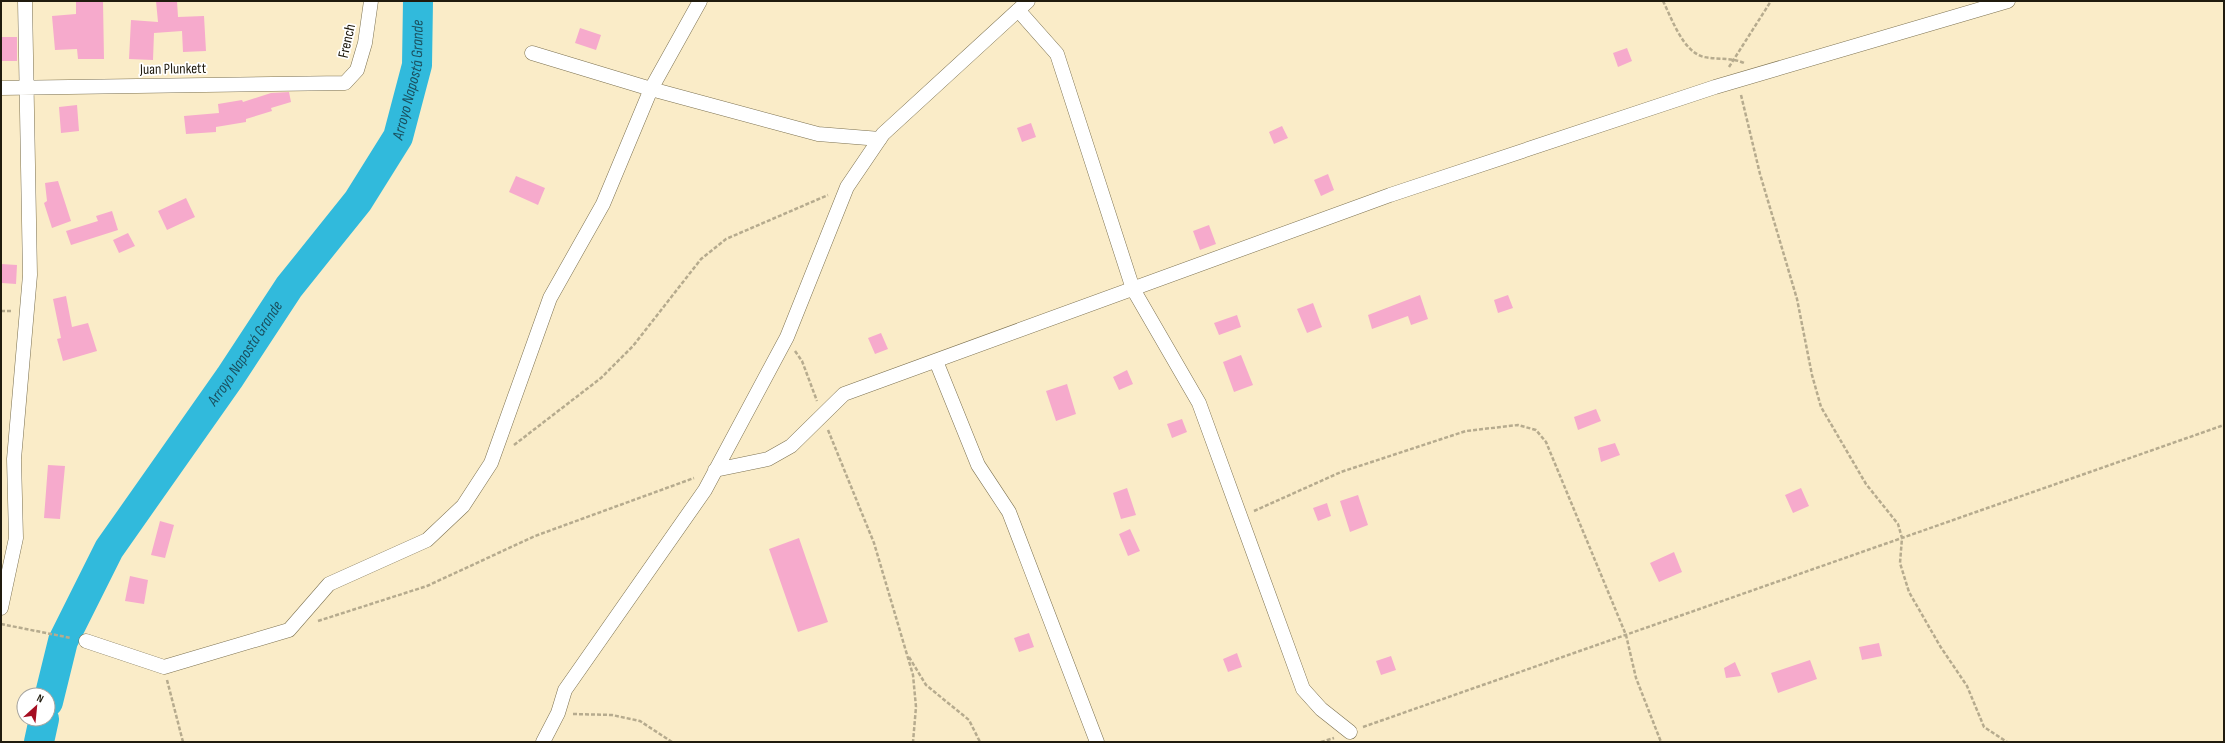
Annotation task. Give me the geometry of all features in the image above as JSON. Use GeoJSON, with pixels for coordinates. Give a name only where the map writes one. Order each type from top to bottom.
{"type":"FeatureCollection","features":[{"type":"Feature","properties":{"kind":"street"},"geometry":{"type":"LineString","coordinates":[[1,608],[16,538],[14,460],[30,275],[25,1]]}},
{"type":"Feature","properties":{"kind":"street","name":"French"},"geometry":{"type":"LineString","coordinates":[[345,83],[358,70],[366,43],[372,1]]}},
{"type":"Feature","properties":{"kind":"street"},"geometry":{"type":"LineString","coordinates":[[86,641],[164,668],[289,630],[329,584],[427,540],[463,506],[491,463],[550,298],[603,204],[651,89],[700,1]]}},
{"type":"Feature","properties":{"kind":"street"},"geometry":{"type":"LineString","coordinates":[[715,470],[768,459],[791,446],[844,394],[1390,195],[1715,87],[2008,1]]}},
{"type":"Feature","properties":{"kind":"street"},"geometry":{"type":"LineString","coordinates":[[543,742],[558,714],[565,690],[705,490],[787,337],[847,187],[880,139],[1023,5],[1057,54],[1133,289],[1199,403],[1303,689],[1321,710],[1350,732]]}},
{"type":"Feature","properties":{"kind":"street"},"geometry":{"type":"LineString","coordinates":[[532,53],[651,89],[818,134],[880,139]]}},
{"type":"Feature","properties":{"kind":"street","name":"Juan Plunkett"},"geometry":{"type":"LineString","coordinates":[[1,88],[345,83]]}},
{"type":"Feature","properties":{"kind":"street"},"geometry":{"type":"LineString","coordinates":[[936,361],[978,465],[1009,512],[1097,742]]}},
{"type":"Feature","properties":{"kind":"path"},"geometry":{"type":"LineString","coordinates":[[1663,1],[1688,47],[1703,57],[1734,59],[1767,72]]}},
{"type":"Feature","properties":{"kind":"path"},"geometry":{"type":"LineString","coordinates":[[1715,87],[1771,1]]}},
{"type":"Feature","properties":{"kind":"path"},"geometry":{"type":"LineString","coordinates":[[1737,81],[1760,174],[1797,299],[1812,375],[1821,407],[1866,484],[1898,524],[1902,538],[1900,563],[1909,592],[1940,646],[1967,686],[1984,727],[2007,742]]}},
{"type":"Feature","properties":{"kind":"path"},"geometry":{"type":"LineString","coordinates":[[491,463],[601,378],[633,346],[701,259],[726,239],[847,187]]}},
{"type":"Feature","properties":{"kind":"path"},"geometry":{"type":"LineString","coordinates":[[787,337],[802,361],[822,415],[874,542],[913,675],[916,707],[913,742]]}},
{"type":"Feature","properties":{"kind":"path"},"geometry":{"type":"LineString","coordinates":[[1241,517],[1341,472],[1466,431],[1518,425],[1536,430],[1546,442],[1626,635],[1636,678],[1661,742]]}},
{"type":"Feature","properties":{"kind":"path"},"geometry":{"type":"LineString","coordinates":[[1321,742],[2224,425]]}},
{"type":"Feature","properties":{"kind":"path"},"geometry":{"type":"LineString","coordinates":[[289,630],[427,586],[535,536],[715,470]]}},
{"type":"Feature","properties":{"kind":"path"},"geometry":{"type":"LineString","coordinates":[[1,624],[86,641]]}},
{"type":"Feature","properties":{"kind":"path"},"geometry":{"type":"LineString","coordinates":[[907,654],[926,685],[969,720],[980,742]]}},
{"type":"Feature","properties":{"kind":"path"},"geometry":{"type":"LineString","coordinates":[[164,668],[183,742]]}},
{"type":"Feature","properties":{"kind":"path"},"geometry":{"type":"LineString","coordinates":[[558,714],[612,715],[640,721],[672,742]]}},
{"type":"Feature","properties":{"kind":"building"},"geometry":{"type":"Polygon","coordinates":[[[76,1],[103,1],[104,59],[78,59],[77,49],[55,50],[52,16],[76,14],[76,1]]]}},
{"type":"Feature","properties":{"kind":"building"},"geometry":{"type":"Polygon","coordinates":[[[156,1],[177,1],[178,17],[204,16],[206,51],[183,52],[182,31],[154,33],[153,60],[129,59],[131,20],[158,22],[156,1]]]}},
{"type":"Feature","properties":{"kind":"building"},"geometry":{"type":"Polygon","coordinates":[[[580,28],[601,35],[596,50],[575,43],[580,28]]]}},
{"type":"Feature","properties":{"kind":"building"},"geometry":{"type":"Polygon","coordinates":[[[1,37],[17,37],[17,61],[1,61],[1,37]]]}},
{"type":"Feature","properties":{"kind":"building"},"geometry":{"type":"Polygon","coordinates":[[[1627,48],[1632,61],[1618,67],[1613,53],[1627,48]]]}},
{"type":"Feature","properties":{"kind":"building"},"geometry":{"type":"Polygon","coordinates":[[[289,92],[291,102],[271,108],[272,111],[246,119],[246,122],[216,127],[216,132],[186,134],[184,116],[219,113],[218,104],[242,100],[243,102],[271,93],[289,92]]]}},
{"type":"Feature","properties":{"kind":"building"},"geometry":{"type":"Polygon","coordinates":[[[77,105],[79,131],[61,133],[59,107],[77,105]]]}},
{"type":"Feature","properties":{"kind":"building"},"geometry":{"type":"Polygon","coordinates":[[[1031,123],[1036,137],[1022,142],[1017,128],[1031,123]]]}},
{"type":"Feature","properties":{"kind":"building"},"geometry":{"type":"Polygon","coordinates":[[[1282,126],[1288,138],[1274,144],[1269,132],[1282,126]]]}},
{"type":"Feature","properties":{"kind":"building"},"geometry":{"type":"Polygon","coordinates":[[[1328,174],[1334,190],[1321,196],[1314,180],[1328,174]]]}},
{"type":"Feature","properties":{"kind":"building"},"geometry":{"type":"Polygon","coordinates":[[[516,176],[545,188],[538,205],[509,192],[516,176]]]}},
{"type":"Feature","properties":{"kind":"building"},"geometry":{"type":"Polygon","coordinates":[[[58,181],[71,221],[52,228],[44,203],[47,201],[45,183],[58,181]]]}},
{"type":"Feature","properties":{"kind":"building"},"geometry":{"type":"Polygon","coordinates":[[[186,198],[195,217],[167,230],[158,211],[186,198]]]}},
{"type":"Feature","properties":{"kind":"building"},"geometry":{"type":"Polygon","coordinates":[[[112,211],[118,230],[71,245],[66,231],[98,221],[96,216],[112,211]]]}},
{"type":"Feature","properties":{"kind":"building"},"geometry":{"type":"Polygon","coordinates":[[[1209,225],[1216,244],[1200,250],[1193,231],[1209,225]]]}},
{"type":"Feature","properties":{"kind":"building"},"geometry":{"type":"Polygon","coordinates":[[[128,233],[135,246],[119,253],[113,240],[128,233]]]}},
{"type":"Feature","properties":{"kind":"building"},"geometry":{"type":"Polygon","coordinates":[[[1,264],[17,265],[16,284],[2,283],[1,264]]]}},
{"type":"Feature","properties":{"kind":"building"},"geometry":{"type":"Polygon","coordinates":[[[1420,295],[1428,319],[1411,325],[1408,316],[1372,329],[1368,315],[1420,295]]]}},
{"type":"Feature","properties":{"kind":"building"},"geometry":{"type":"Polygon","coordinates":[[[1508,295],[1513,308],[1498,313],[1494,300],[1508,295]]]}},
{"type":"Feature","properties":{"kind":"building"},"geometry":{"type":"Polygon","coordinates":[[[66,296],[72,327],[88,323],[97,351],[63,361],[57,339],[61,338],[53,299],[66,296]]]}},
{"type":"Feature","properties":{"kind":"building"},"geometry":{"type":"Polygon","coordinates":[[[1313,303],[1322,327],[1307,333],[1297,309],[1313,303]]]}},
{"type":"Feature","properties":{"kind":"building"},"geometry":{"type":"Polygon","coordinates":[[[1237,315],[1241,327],[1219,335],[1214,323],[1237,315]]]}},
{"type":"Feature","properties":{"kind":"building"},"geometry":{"type":"Polygon","coordinates":[[[881,333],[888,349],[875,354],[868,338],[881,333]]]}},
{"type":"Feature","properties":{"kind":"building"},"geometry":{"type":"Polygon","coordinates":[[[1241,355],[1253,385],[1234,392],[1223,362],[1241,355]]]}},
{"type":"Feature","properties":{"kind":"building"},"geometry":{"type":"Polygon","coordinates":[[[1127,370],[1133,384],[1119,390],[1113,377],[1127,370]]]}},
{"type":"Feature","properties":{"kind":"building"},"geometry":{"type":"Polygon","coordinates":[[[1067,384],[1076,414],[1056,421],[1046,391],[1067,384]]]}},
{"type":"Feature","properties":{"kind":"building"},"geometry":{"type":"Polygon","coordinates":[[[1596,409],[1601,421],[1578,430],[1574,417],[1596,409]]]}},
{"type":"Feature","properties":{"kind":"building"},"geometry":{"type":"Polygon","coordinates":[[[1182,419],[1187,432],[1172,438],[1167,424],[1182,419]]]}},
{"type":"Feature","properties":{"kind":"building"},"geometry":{"type":"Polygon","coordinates":[[[1615,443],[1620,455],[1601,462],[1598,448],[1615,443]]]}},
{"type":"Feature","properties":{"kind":"building"},"geometry":{"type":"Polygon","coordinates":[[[48,465],[65,466],[60,519],[44,518],[48,465]]]}},
{"type":"Feature","properties":{"kind":"building"},"geometry":{"type":"Polygon","coordinates":[[[1127,488],[1136,515],[1121,519],[1113,493],[1127,488]]]}},
{"type":"Feature","properties":{"kind":"building"},"geometry":{"type":"Polygon","coordinates":[[[1801,488],[1809,506],[1793,513],[1785,495],[1801,488]]]}},
{"type":"Feature","properties":{"kind":"building"},"geometry":{"type":"Polygon","coordinates":[[[1358,495],[1368,525],[1350,532],[1340,501],[1358,495]]]}},
{"type":"Feature","properties":{"kind":"building"},"geometry":{"type":"Polygon","coordinates":[[[1327,503],[1331,516],[1318,521],[1313,508],[1327,503]]]}},
{"type":"Feature","properties":{"kind":"building"},"geometry":{"type":"Polygon","coordinates":[[[160,521],[174,525],[165,558],[151,555],[160,521]]]}},
{"type":"Feature","properties":{"kind":"building"},"geometry":{"type":"Polygon","coordinates":[[[1130,529],[1140,551],[1128,556],[1119,534],[1130,529]]]}},
{"type":"Feature","properties":{"kind":"building"},"geometry":{"type":"Polygon","coordinates":[[[799,538],[828,622],[798,632],[769,549],[799,538]]]}},
{"type":"Feature","properties":{"kind":"building"},"geometry":{"type":"Polygon","coordinates":[[[1674,552],[1682,572],[1659,582],[1650,563],[1674,552]]]}},
{"type":"Feature","properties":{"kind":"building"},"geometry":{"type":"Polygon","coordinates":[[[130,576],[148,580],[144,604],[125,601],[130,576]]]}},
{"type":"Feature","properties":{"kind":"building"},"geometry":{"type":"Polygon","coordinates":[[[1029,633],[1034,647],[1019,652],[1014,638],[1029,633]]]}},
{"type":"Feature","properties":{"kind":"building"},"geometry":{"type":"Polygon","coordinates":[[[1879,643],[1882,656],[1862,660],[1859,647],[1879,643]]]}},
{"type":"Feature","properties":{"kind":"building"},"geometry":{"type":"Polygon","coordinates":[[[1237,653],[1242,667],[1228,672],[1223,659],[1237,653]]]}},
{"type":"Feature","properties":{"kind":"building"},"geometry":{"type":"Polygon","coordinates":[[[1391,656],[1396,670],[1381,675],[1376,661],[1391,656]]]}},
{"type":"Feature","properties":{"kind":"building"},"geometry":{"type":"Polygon","coordinates":[[[1810,660],[1817,679],[1778,693],[1771,673],[1810,660]]]}},
{"type":"Feature","properties":{"kind":"building"},"geometry":{"type":"Polygon","coordinates":[[[1735,662],[1741,676],[1726,678],[1724,668],[1735,662]]]}},
{"type":"Feature","properties":{"kind":"waterway","name":"Arroyo Napostá Grande"},"geometry":{"type":"LineString","coordinates":[[52,687],[63,641],[109,549],[230,377],[289,287],[358,201],[398,137],[417,65],[418,1]]}},
{"type":"Feature","properties":{"kind":"waterway","name":"Arroyo Napostá Grande"},"geometry":{"type":"LineString","coordinates":[[39,742],[42,727]]}}]}
